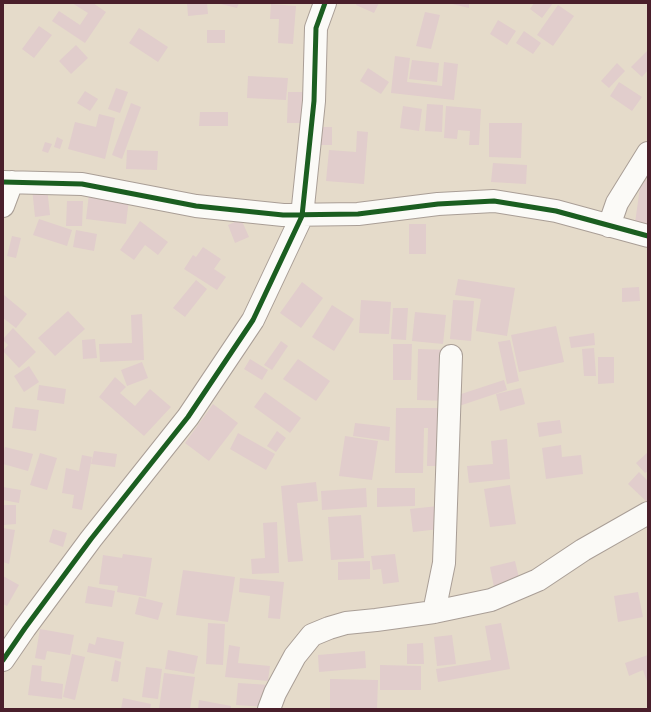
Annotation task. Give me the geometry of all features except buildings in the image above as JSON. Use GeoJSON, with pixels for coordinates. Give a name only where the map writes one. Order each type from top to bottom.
{"type":"FeatureCollection","features":[{"type":"Feature","properties":{"kind":"street"},"geometry":{"type":"LineString","coordinates":[[3,660],[91,539],[188,417],[253,320],[302,216],[314,101],[316,28],[325,3]]}},
{"type":"Feature","properties":{"kind":"street"},"geometry":{"type":"LineString","coordinates":[[609,226],[617,202],[648,153]]}},
{"type":"Feature","properties":{"kind":"street"},"geometry":{"type":"LineString","coordinates":[[3,206],[7,182],[82,184],[196,206],[302,216],[358,214],[438,204],[494,201],[556,211],[648,236]]}},
{"type":"Feature","properties":{"kind":"street"},"geometry":{"type":"LineString","coordinates":[[434,612],[444,563],[451,356]]}},
{"type":"Feature","properties":{"kind":"street"},"geometry":{"type":"LineString","coordinates":[[269,709],[295,656],[312,635],[346,623],[434,612],[491,600],[538,580],[583,550],[648,513]]}},
{"type":"Feature","properties":{"kind":"cycle path"},"geometry":{"type":"LineString","coordinates":[[3,660],[91,539],[188,417],[253,320],[302,216],[314,101],[316,28],[325,3]]}},
{"type":"Feature","properties":{"kind":"cycle path"},"geometry":{"type":"LineString","coordinates":[[3,182],[82,184],[196,206],[283,215],[358,214],[438,204],[494,201],[556,211],[648,236]]}}]}
